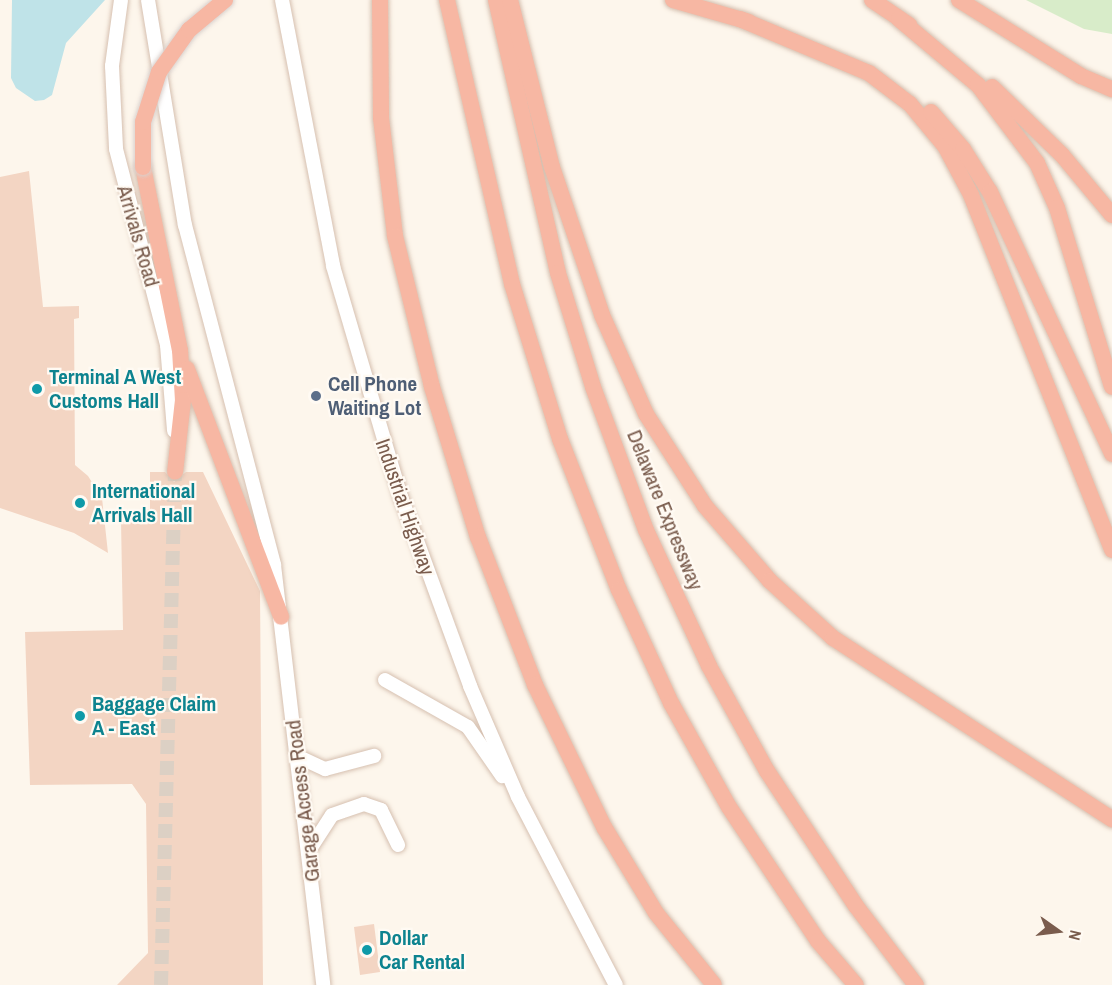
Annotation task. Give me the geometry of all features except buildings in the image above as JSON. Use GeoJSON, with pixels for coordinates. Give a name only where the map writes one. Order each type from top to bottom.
{"type":"FeatureCollection","features":[{"type":"Feature","properties":{"kind":"highway"},"geometry":{"type":"LineString","coordinates":[[225,0],[189,30],[159,72],[143,122],[143,167],[178,336],[204,419],[260,551],[281,617]]}},
{"type":"Feature","properties":{"kind":"highway"},"geometry":{"type":"LineString","coordinates":[[380,0],[381,118],[395,236],[432,387],[478,537],[535,686],[604,827],[656,913],[714,985]]}},
{"type":"Feature","properties":{"kind":"highway"},"geometry":{"type":"LineString","coordinates":[[447,0],[501,246],[547,401],[600,543],[688,736],[844,985]]}},
{"type":"Feature","properties":{"kind":"highway","name":"Delaware Expressway"},"geometry":{"type":"LineString","coordinates":[[496,0],[561,283],[596,397],[646,530],[709,666],[767,771],[850,898],[916,985]]}},
{"type":"Feature","properties":{"kind":"highway"},"geometry":{"type":"LineString","coordinates":[[510,0],[542,132],[595,296],[646,414],[705,506],[770,581],[833,638],[1112,819]]}},
{"type":"Feature","properties":{"kind":"highway"},"geometry":{"type":"LineString","coordinates":[[673,0],[810,39],[865,63],[910,94],[953,136],[990,192],[1112,454]]}},
{"type":"Feature","properties":{"kind":"highway"},"geometry":{"type":"LineString","coordinates":[[872,0],[964,64],[1025,117],[1112,215]]}},
{"type":"Feature","properties":{"kind":"highway"},"geometry":{"type":"LineString","coordinates":[[959,0],[1081,76],[1112,89]]}},
{"type":"Feature","properties":{"kind":"highway"},"geometry":{"type":"LineString","coordinates":[[899,19],[978,85],[1037,162],[1057,208],[1112,387]]}},
{"type":"Feature","properties":{"kind":"highway"},"geometry":{"type":"LineString","coordinates":[[740,20],[869,73],[910,104],[945,146],[974,202],[1112,550]]}},
{"type":"Feature","properties":{"kind":"highway"},"geometry":{"type":"LineString","coordinates":[[175,472],[183,400],[178,336]]}},
{"type":"Feature","properties":{"kind":"highway"},"geometry":{"type":"LineString","coordinates":[[818,941],[856,985]]}},
{"type":"Feature","properties":{"kind":"street","name":"Arrivals Road"},"geometry":{"type":"LineString","coordinates":[[121,0],[112,66],[116,150],[167,345],[175,472]]}},
{"type":"Feature","properties":{"kind":"street","name":"Garage Access Road"},"geometry":{"type":"LineString","coordinates":[[148,0],[184,225],[274,565],[310,850],[323,985]]}},
{"type":"Feature","properties":{"kind":"street","name":"Industrial Highway"},"geometry":{"type":"LineString","coordinates":[[282,0],[315,189],[367,392],[424,565],[518,797],[616,985]]}},
{"type":"Feature","properties":{"kind":"street"},"geometry":{"type":"LineString","coordinates":[[385,680],[473,731],[518,797]]}},
{"type":"Feature","properties":{"kind":"street"},"geometry":{"type":"LineString","coordinates":[[299,757],[325,769],[374,756]]}},
{"type":"Feature","properties":{"kind":"street"},"geometry":{"type":"LineString","coordinates":[[310,850],[328,819],[360,804],[381,810],[398,845]]}},
{"type":"Feature","properties":{"kind":"green space"},"geometry":{"type":"Polygon","coordinates":[[[1026,0],[1112,0],[1112,34],[1084,29],[1026,0]]]}},
{"type":"Feature","properties":{"kind":"water"},"geometry":{"type":"Polygon","coordinates":[[[12,0],[105,0],[66,43],[52,95],[44,100],[35,101],[16,88],[11,78],[12,0]]]}},
{"type":"Feature","properties":{"kind":"tunnel"},"geometry":{"type":"LineString","coordinates":[[161,985],[175,472]]}},
{"type":"Feature","properties":{"kind":"place","name":"Terminal A West Customs Hall"},"geometry":{"type":"Point","coordinates":[37,389]}},
{"type":"Feature","properties":{"kind":"place","name":"Cell Phone Waiting Lot"},"geometry":{"type":"Point","coordinates":[316,396]}},
{"type":"Feature","properties":{"kind":"place","name":"International Arrivals Hall"},"geometry":{"type":"Point","coordinates":[80,503]}},
{"type":"Feature","properties":{"kind":"place","name":"Baggage Claim A - East"},"geometry":{"type":"Point","coordinates":[80,716]}},
{"type":"Feature","properties":{"kind":"place","name":"Dollar Car Rental"},"geometry":{"type":"Point","coordinates":[367,950]}}]}
